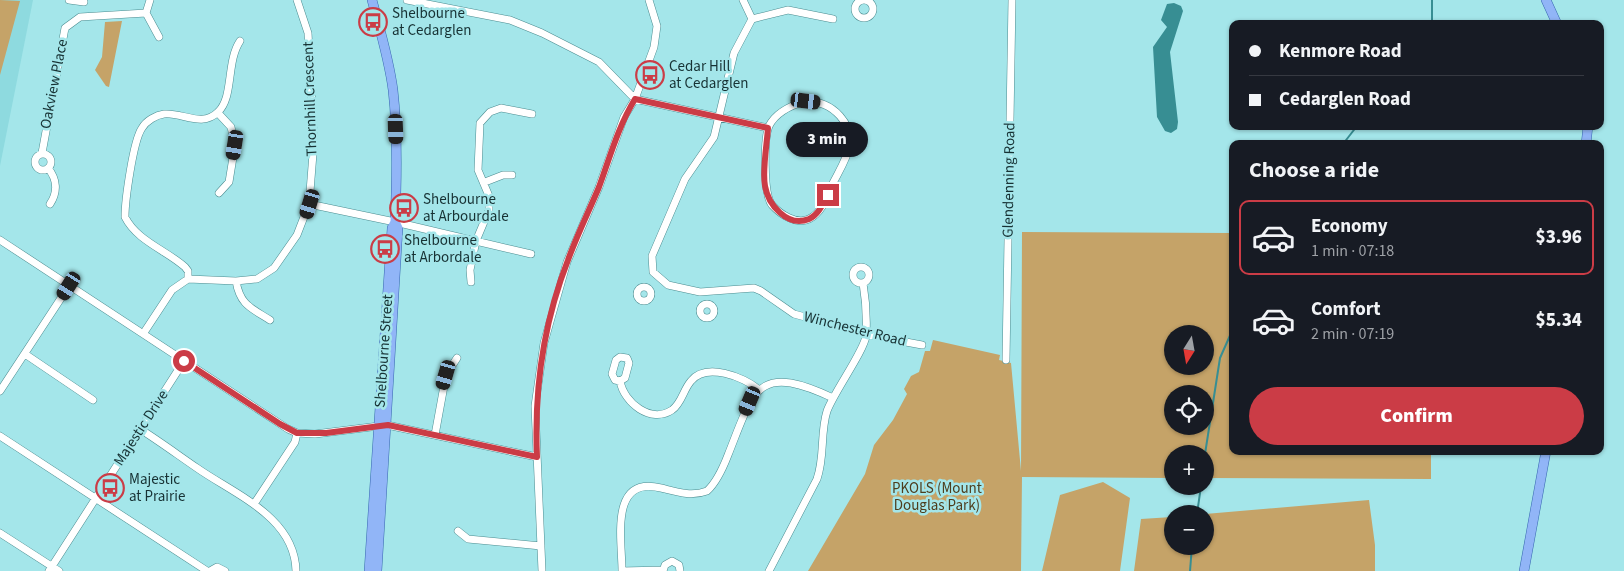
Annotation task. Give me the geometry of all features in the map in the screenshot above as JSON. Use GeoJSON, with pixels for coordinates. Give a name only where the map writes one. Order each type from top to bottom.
{"type":"FeatureCollection","features":[{"type":"Feature","properties":{"kind":"main road","name":"Shelbourne Street"},"geometry":{"type":"LineString","coordinates":[[373,0],[393,89],[396,145],[396,222],[392,226],[377,571]]}},
{"type":"Feature","properties":{"kind":"main road"},"geometry":{"type":"LineString","coordinates":[[1546,0],[1555,20]]}},
{"type":"Feature","properties":{"kind":"main road","name":"Shelbourne Street"},"geometry":{"type":"LineString","coordinates":[[369,571],[383,425]]}},
{"type":"Feature","properties":{"kind":"main road"},"geometry":{"type":"LineString","coordinates":[[1524,571],[1545,455]]}},
{"type":"Feature","properties":{"kind":"street"},"geometry":{"type":"LineString","coordinates":[[69,0],[84,2]]}},
{"type":"Feature","properties":{"kind":"street"},"geometry":{"type":"LineString","coordinates":[[150,0],[146,13],[159,37]]}},
{"type":"Feature","properties":{"kind":"street","name":"Thornhill Crescent"},"geometry":{"type":"LineString","coordinates":[[188,279],[236,281],[257,279],[274,268],[297,235],[310,204],[314,132],[308,33],[297,0]]}},
{"type":"Feature","properties":{"kind":"street"},"geometry":{"type":"LineString","coordinates":[[407,0],[510,20],[542,33],[598,62],[635,99],[768,128]]}},
{"type":"Feature","properties":{"kind":"street"},"geometry":{"type":"LineString","coordinates":[[542,571],[535,406],[544,343],[567,262],[599,187],[624,117],[635,99],[657,35],[655,17],[649,0]]}},
{"type":"Feature","properties":{"kind":"street"},"geometry":{"type":"LineString","coordinates":[[743,0],[752,19]]}},
{"type":"Feature","properties":{"kind":"street","name":"Glendenning Road"},"geometry":{"type":"LineString","coordinates":[[1006,360],[1012,0]]}},
{"type":"Feature","properties":{"kind":"street"},"geometry":{"type":"LineString","coordinates":[[648,288],[657,277],[651,266],[652,256],[685,179],[714,137],[734,53],[752,19],[788,10],[833,19]]}},
{"type":"Feature","properties":{"kind":"street","name":"Oakview Place"},"geometry":{"type":"LineString","coordinates":[[48,168],[41,170],[35,165],[36,157],[42,153],[65,28],[80,17],[146,13]]}},
{"type":"Feature","properties":{"kind":"street"},"geometry":{"type":"LineString","coordinates":[[142,334],[172,290],[188,279],[186,267],[130,227],[125,217],[125,205],[137,141],[142,128],[151,118],[163,114],[203,120],[218,113],[226,99],[232,58],[240,41]]}},
{"type":"Feature","properties":{"kind":"street"},"geometry":{"type":"LineString","coordinates":[[806,101],[821,103],[834,109],[845,122],[851,134],[848,154],[821,209],[808,219],[797,220],[784,216],[770,203],[764,184],[768,128],[775,118],[791,105],[806,101]]}},
{"type":"Feature","properties":{"kind":"street"},"geometry":{"type":"LineString","coordinates":[[471,282],[470,270],[476,241],[489,210],[489,196],[478,170],[480,123],[490,112],[501,108],[532,114]]}},
{"type":"Feature","properties":{"kind":"street"},"geometry":{"type":"LineString","coordinates":[[218,113],[231,127],[235,145],[229,182],[219,193]]}},
{"type":"Feature","properties":{"kind":"street"},"geometry":{"type":"LineString","coordinates":[[42,153],[51,159],[48,168],[56,181],[50,204]]}},
{"type":"Feature","properties":{"kind":"street"},"geometry":{"type":"LineString","coordinates":[[484,182],[503,175],[512,175]]}},
{"type":"Feature","properties":{"kind":"street"},"geometry":{"type":"LineString","coordinates":[[310,204],[531,254]]}},
{"type":"Feature","properties":{"kind":"street"},"geometry":{"type":"LineString","coordinates":[[0,240],[280,424],[297,433],[326,433],[383,425],[537,457]]}},
{"type":"Feature","properties":{"kind":"street","name":"Winchester Road"},"geometry":{"type":"LineString","coordinates":[[657,277],[668,285],[707,292],[754,288],[761,290],[794,314],[922,345]]}},
{"type":"Feature","properties":{"kind":"street"},"geometry":{"type":"LineString","coordinates":[[236,281],[243,303],[270,320]]}},
{"type":"Feature","properties":{"kind":"street"},"geometry":{"type":"LineString","coordinates":[[769,571],[817,479],[822,459],[824,422],[833,398],[866,337],[867,310],[863,283]]}},
{"type":"Feature","properties":{"kind":"street"},"geometry":{"type":"LineString","coordinates":[[0,391],[69,286]]}},
{"type":"Feature","properties":{"kind":"street"},"geometry":{"type":"LineString","coordinates":[[707,292],[707,304]]}},
{"type":"Feature","properties":{"kind":"street"},"geometry":{"type":"LineString","coordinates":[[25,354],[93,400]]}},
{"type":"Feature","properties":{"kind":"street"},"geometry":{"type":"LineString","coordinates":[[435,435],[446,375],[457,358]]}},
{"type":"Feature","properties":{"kind":"street","name":"Majestic Drive"},"geometry":{"type":"LineString","coordinates":[[54,570],[96,499],[184,361]]}},
{"type":"Feature","properties":{"kind":"street"},"geometry":{"type":"LineString","coordinates":[[620,381],[624,396],[634,407],[657,413],[670,412],[676,407],[691,380],[706,373],[721,374],[745,380],[758,390]]}},
{"type":"Feature","properties":{"kind":"street"},"geometry":{"type":"LineString","coordinates":[[680,571],[679,565],[672,562],[666,563],[663,571],[622,571],[621,513],[626,497],[640,487],[649,486],[684,494],[707,491],[718,478],[750,401],[758,390],[769,382],[810,389],[833,398]]}},
{"type":"Feature","properties":{"kind":"street"},"geometry":{"type":"LineString","coordinates":[[140,429],[196,468],[254,504],[274,520],[291,550],[296,571]]}},
{"type":"Feature","properties":{"kind":"street"},"geometry":{"type":"LineString","coordinates":[[254,504],[295,442],[297,433]]}},
{"type":"Feature","properties":{"kind":"street"},"geometry":{"type":"LineString","coordinates":[[0,436],[208,571],[217,567],[225,571]]}},
{"type":"Feature","properties":{"kind":"street"},"geometry":{"type":"LineString","coordinates":[[458,531],[468,539],[542,546]]}},
{"type":"Feature","properties":{"kind":"street"},"geometry":{"type":"LineString","coordinates":[[0,533],[54,570]]}},
{"type":"Feature","properties":{"kind":"shaded area"},"geometry":{"type":"Polygon","coordinates":[[[0,0],[33,0],[0,166],[0,0]]]}},
{"type":"Feature","properties":{"kind":"shaded area"},"geometry":{"type":"Polygon","coordinates":[[[1174,3],[1181,6],[1183,11],[1170,52],[1178,122],[1177,129],[1171,133],[1165,131],[1157,117],[1153,47],[1167,27],[1161,20],[1167,4],[1174,3]]]}},
{"type":"Feature","properties":{"kind":"green space"},"geometry":{"type":"Polygon","coordinates":[[[0,0],[20,1],[0,75],[0,0]]]}},
{"type":"Feature","properties":{"kind":"green space"},"geometry":{"type":"Polygon","coordinates":[[[122,21],[109,87],[106,86],[95,70],[102,57],[105,22],[122,21]]]}},
{"type":"Feature","properties":{"kind":"green space","name":"PKOLS (Mount Douglas Park)"},"geometry":{"type":"Polygon","coordinates":[[[1022,232],[1229,233],[1229,455],[1431,455],[1431,479],[1214,478],[1214,445],[1164,445],[1164,478],[1022,477],[1021,571],[808,571],[865,474],[874,445],[893,420],[907,394],[904,389],[911,376],[919,372],[925,351],[930,351],[933,340],[1000,355],[999,360],[1011,363],[1021,471],[1022,232]]]}},
{"type":"Feature","properties":{"kind":"green space"},"geometry":{"type":"Polygon","coordinates":[[[1103,482],[1130,498],[1120,571],[1042,571],[1060,495],[1103,482]]]}},
{"type":"Feature","properties":{"kind":"green space"},"geometry":{"type":"Polygon","coordinates":[[[1369,500],[1375,545],[1375,571],[1134,571],[1141,519],[1164,518],[1164,555],[1214,555],[1214,513],[1369,500]]]}},
{"type":"Feature","properties":{"kind":"waterway"},"geometry":{"type":"LineString","coordinates":[[1432,0],[1432,20]]}},
{"type":"Feature","properties":{"kind":"waterway"},"geometry":{"type":"LineString","coordinates":[[1346,140],[1354,130]]}},
{"type":"Feature","properties":{"kind":"waterway"},"geometry":{"type":"LineString","coordinates":[[1206,445],[1220,358],[1229,338]]}},
{"type":"Feature","properties":{"kind":"waterway"},"geometry":{"type":"LineString","coordinates":[[1198,505],[1200,495]]}},
{"type":"Feature","properties":{"kind":"waterway"},"geometry":{"type":"LineString","coordinates":[[1190,571],[1191,555]]}},
{"type":"Feature","properties":{"kind":"place","name":"Shelbourne at Cedarglen"},"geometry":{"type":"Point","coordinates":[373,22]}},
{"type":"Feature","properties":{"kind":"place","name":"Cedar Hill at Cedarglen"},"geometry":{"type":"Point","coordinates":[650,75]}},
{"type":"Feature","properties":{"kind":"place","name":"Shelbourne at Arbourdale"},"geometry":{"type":"Point","coordinates":[404,208]}},
{"type":"Feature","properties":{"kind":"place","name":"Shelbourne at Arbordale"},"geometry":{"type":"Point","coordinates":[385,249]}},
{"type":"Feature","properties":{"kind":"place","name":"Majestic at Prairie"},"geometry":{"type":"Point","coordinates":[110,488]}},
{"type":"Feature","properties":{"kind":"route"},"geometry":{"type":"LineString","coordinates":[[184,361],[280,424],[297,433],[316,434],[388,425],[537,457],[535,406],[538,375],[554,305],[567,262],[599,187],[624,117],[635,99],[768,128],[764,184],[770,203],[784,216],[797,220],[808,219],[821,209],[828,195]]}}]}
